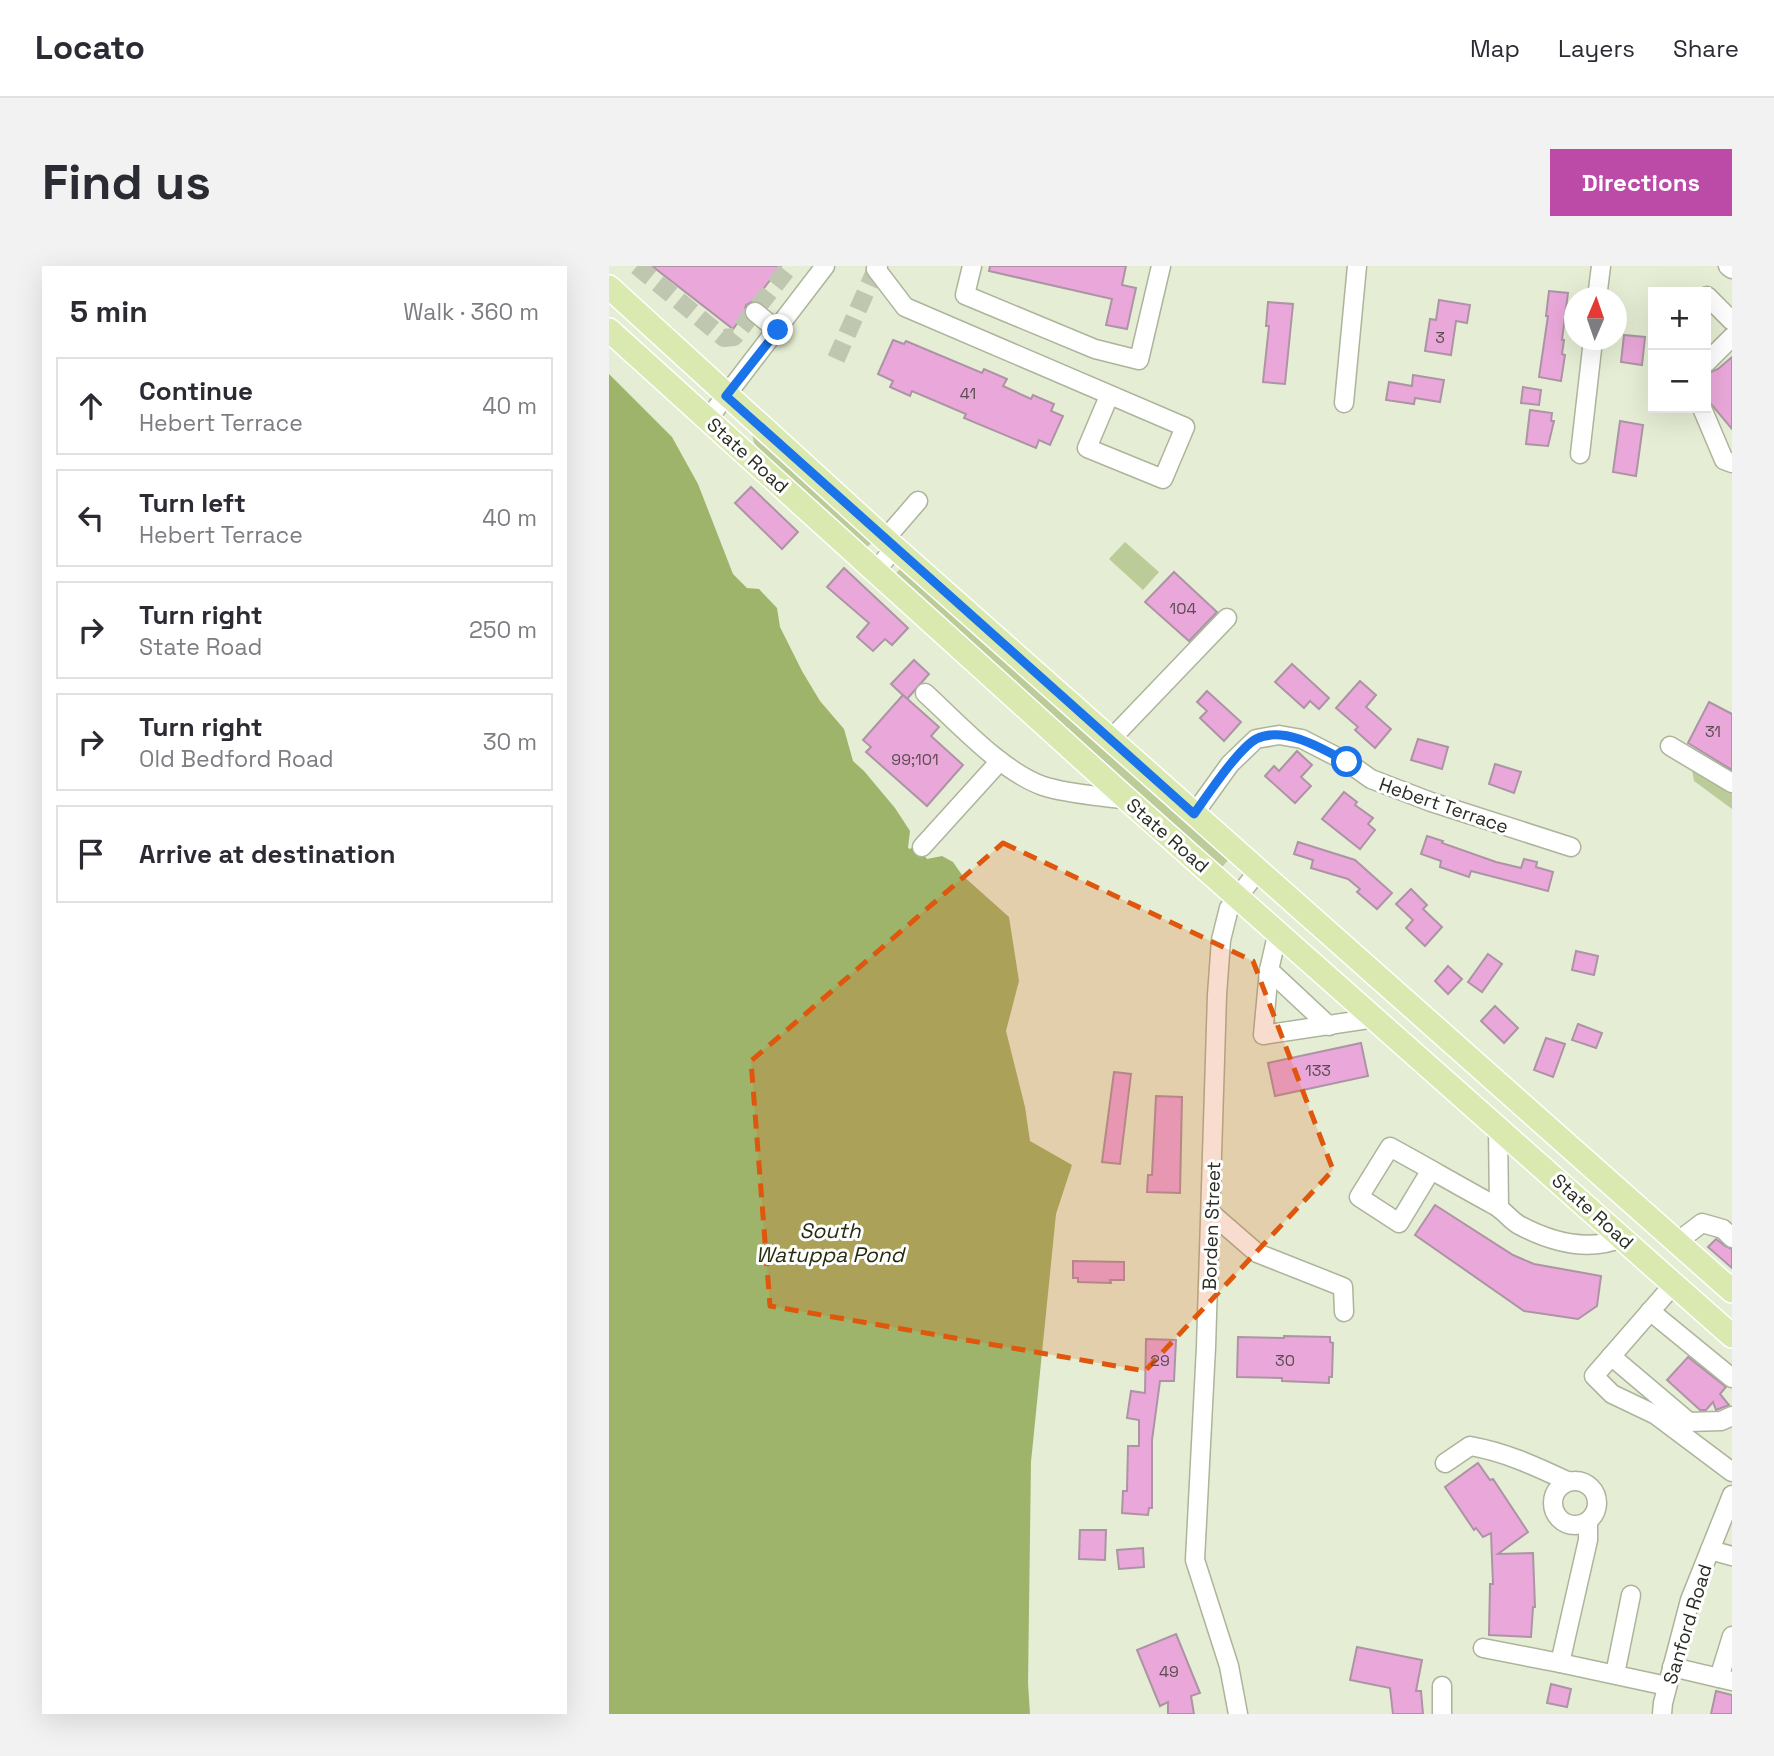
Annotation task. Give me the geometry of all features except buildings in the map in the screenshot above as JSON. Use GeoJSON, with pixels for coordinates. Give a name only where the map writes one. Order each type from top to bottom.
{"type":"FeatureCollection","features":[{"type":"Feature","properties":{"kind":"main road","name":"State Road"},"geometry":{"type":"LineString","coordinates":[[609,287],[890,543],[1732,1291]]}},
{"type":"Feature","properties":{"kind":"main road","name":"State Road"},"geometry":{"type":"LineString","coordinates":[[609,330],[1128,800],[1732,1336]]}},
{"type":"Feature","properties":{"kind":"street"},"geometry":{"type":"LineString","coordinates":[[708,419],[825,266]]}},
{"type":"Feature","properties":{"kind":"street"},"geometry":{"type":"LineString","coordinates":[[878,266],[876,269],[905,307],[1185,427],[1163,479],[1087,448],[1109,396]]}},
{"type":"Feature","properties":{"kind":"street"},"geometry":{"type":"LineString","coordinates":[[971,266],[965,295],[1095,349],[1139,359],[1161,266]]}},
{"type":"Feature","properties":{"kind":"street"},"geometry":{"type":"LineString","coordinates":[[1343,403],[1357,266]]}},
{"type":"Feature","properties":{"kind":"street"},"geometry":{"type":"LineString","coordinates":[[1598,287],[1601,266]]}},
{"type":"Feature","properties":{"kind":"street"},"geometry":{"type":"LineString","coordinates":[[1711,300],[1732,321]]}},
{"type":"Feature","properties":{"kind":"street"},"geometry":{"type":"LineString","coordinates":[[755,312],[778,330]]}},
{"type":"Feature","properties":{"kind":"street"},"geometry":{"type":"LineString","coordinates":[[1711,358],[1732,337]]}},
{"type":"Feature","properties":{"kind":"street"},"geometry":{"type":"LineString","coordinates":[[1580,454],[1592,350]]}},
{"type":"Feature","properties":{"kind":"street"},"geometry":{"type":"LineString","coordinates":[[1704,413],[1724,460],[1732,463]]}},
{"type":"Feature","properties":{"kind":"street"},"geometry":{"type":"LineString","coordinates":[[876,570],[918,501]]}},
{"type":"Feature","properties":{"kind":"street"},"geometry":{"type":"LineString","coordinates":[[1111,739],[1227,618]]}},
{"type":"Feature","properties":{"kind":"street"},"geometry":{"type":"LineString","coordinates":[[925,693],[1000,761],[1041,785],[1064,792],[1083,792],[1128,800]]}},
{"type":"Feature","properties":{"kind":"street","name":"Hebert Terrace"},"geometry":{"type":"LineString","coordinates":[[1194,814],[1230,764],[1256,739],[1279,735],[1302,739],[1347,762],[1371,779],[1571,846]]}},
{"type":"Feature","properties":{"kind":"street"},"geometry":{"type":"LineString","coordinates":[[1670,746],[1732,783]]}},
{"type":"Feature","properties":{"kind":"street"},"geometry":{"type":"LineString","coordinates":[[922,847],[1000,761]]}},
{"type":"Feature","properties":{"kind":"street","name":"Borden Street"},"geometry":{"type":"LineString","coordinates":[[1238,1714],[1229,1666],[1195,1560],[1221,940],[1229,908],[1258,871]]}},
{"type":"Feature","properties":{"kind":"street"},"geometry":{"type":"LineString","coordinates":[[1278,931],[1269,970],[1263,1035],[1374,1018]]}},
{"type":"Feature","properties":{"kind":"street"},"geometry":{"type":"LineString","coordinates":[[1269,970],[1329,1027]]}},
{"type":"Feature","properties":{"kind":"street"},"geometry":{"type":"LineString","coordinates":[[1498,1127],[1499,1208]]}},
{"type":"Feature","properties":{"kind":"street"},"geometry":{"type":"LineString","coordinates":[[1431,1170],[1499,1208],[1517,1224],[1554,1239],[1584,1247],[1622,1238]]}},
{"type":"Feature","properties":{"kind":"street"},"geometry":{"type":"LineString","coordinates":[[1211,1213],[1257,1253],[1343,1287],[1344,1312]]}},
{"type":"Feature","properties":{"kind":"street"},"geometry":{"type":"LineString","coordinates":[[1677,1242],[1702,1223],[1723,1229],[1732,1238]]}},
{"type":"Feature","properties":{"kind":"street"},"geometry":{"type":"LineString","coordinates":[[1674,1284],[1594,1376],[1612,1394],[1656,1415],[1732,1472]]}},
{"type":"Feature","properties":{"kind":"street"},"geometry":{"type":"LineString","coordinates":[[1650,1311],[1732,1378]]}},
{"type":"Feature","properties":{"kind":"street"},"geometry":{"type":"LineString","coordinates":[[1611,1356],[1689,1422],[1721,1421],[1732,1416]]}},
{"type":"Feature","properties":{"kind":"street"},"geometry":{"type":"LineString","coordinates":[[1445,1463],[1469,1446],[1510,1455],[1567,1482],[1580,1481],[1591,1487],[1597,1498],[1595,1511],[1588,1521],[1588,1540],[1560,1662]]}},
{"type":"Feature","properties":{"kind":"street"},"geometry":{"type":"LineString","coordinates":[[1567,1482],[1557,1489],[1552,1501],[1555,1513],[1563,1522],[1576,1525],[1588,1521]]}},
{"type":"Feature","properties":{"kind":"street","name":"Sanford Road"},"geometry":{"type":"LineString","coordinates":[[1662,1714],[1690,1600],[1732,1495]]}},
{"type":"Feature","properties":{"kind":"street"},"geometry":{"type":"LineString","coordinates":[[1710,1550],[1732,1556]]}},
{"type":"Feature","properties":{"kind":"street"},"geometry":{"type":"LineString","coordinates":[[1615,1674],[1631,1595]]}},
{"type":"Feature","properties":{"kind":"street"},"geometry":{"type":"LineString","coordinates":[[1672,1667],[1726,1679],[1732,1636]]}},
{"type":"Feature","properties":{"kind":"street"},"geometry":{"type":"LineString","coordinates":[[1483,1648],[1667,1686]]}},
{"type":"Feature","properties":{"kind":"street"},"geometry":{"type":"LineString","coordinates":[[1442,1686],[1442,1714]]}},
{"type":"Feature","properties":{"kind":"highlighted area"},"geometry":{"type":"Polygon","coordinates":[[[1003,843],[1253,961],[1333,1170],[1145,1371],[770,1306],[751,1061],[1003,843]]]}},
{"type":"Feature","properties":{"kind":"shaded area"},"geometry":{"type":"Polygon","coordinates":[[[751,430],[874,541],[865,549],[766,459],[754,443],[751,430]]]}},
{"type":"Feature","properties":{"kind":"shaded area"},"geometry":{"type":"Polygon","coordinates":[[[1125,542],[1159,572],[1143,590],[1109,559],[1125,542]]]}},
{"type":"Feature","properties":{"kind":"shaded area"},"geometry":{"type":"Polygon","coordinates":[[[904,565],[1229,859],[1223,866],[1220,867],[897,580],[895,574],[904,565]]]}},
{"type":"Feature","properties":{"kind":"shaded area"},"geometry":{"type":"Polygon","coordinates":[[[1692,770],[1718,773],[1732,778],[1732,809],[1694,781],[1692,770]]]}},
{"type":"Feature","properties":{"kind":"water","name":"South Watuppa Pond"},"geometry":{"type":"Polygon","coordinates":[[[609,374],[672,437],[698,484],[733,574],[747,588],[759,589],[777,608],[780,627],[802,671],[820,701],[844,729],[853,761],[895,808],[910,831],[908,848],[917,844],[927,859],[942,856],[953,862],[962,875],[1009,917],[1019,981],[1006,1031],[1025,1107],[1030,1141],[1072,1165],[1056,1214],[1031,1462],[1028,1683],[1030,1714],[609,1714],[609,374]]]}},
{"type":"Feature","properties":{"kind":"tunnel"},"geometry":{"type":"LineString","coordinates":[[637,266],[724,338],[734,337],[790,266]]}},
{"type":"Feature","properties":{"kind":"tunnel"},"geometry":{"type":"LineString","coordinates":[[836,359],[876,269],[872,266]]}},
{"type":"Feature","properties":{"kind":"route"},"geometry":{"type":"LineString","coordinates":[[778,330],[726,396],[1194,814],[1230,764],[1256,739],[1279,735],[1302,739],[1347,762]]}}]}
